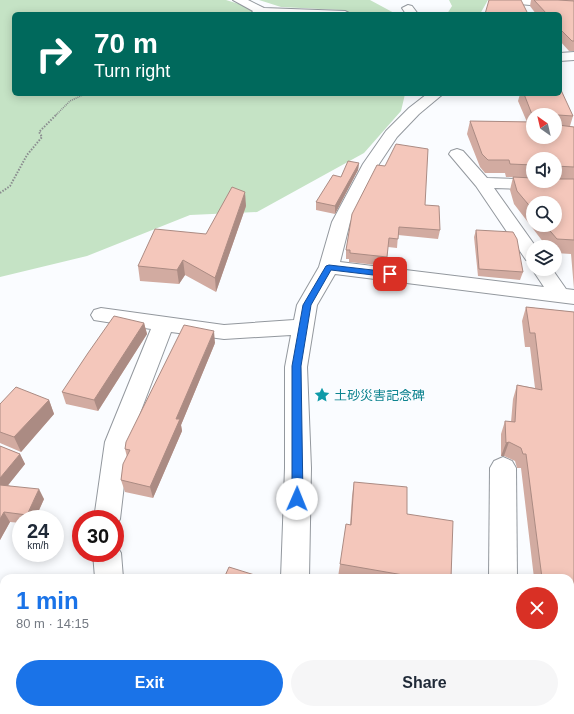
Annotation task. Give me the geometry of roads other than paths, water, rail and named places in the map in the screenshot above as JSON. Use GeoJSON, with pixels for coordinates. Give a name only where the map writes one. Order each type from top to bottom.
{"type":"FeatureCollection","features":[{"type":"Feature","properties":{"kind":"street"},"geometry":{"type":"LineString","coordinates":[[239,0],[260,12]]}},
{"type":"Feature","properties":{"kind":"street"},"geometry":{"type":"LineString","coordinates":[[508,0],[574,6]]}},
{"type":"Feature","properties":{"kind":"street"},"geometry":{"type":"LineString","coordinates":[[562,56],[574,56]]}},
{"type":"Feature","properties":{"kind":"street"},"geometry":{"type":"LineString","coordinates":[[295,574],[298,468],[296,366],[307,305],[329,267],[341,222],[370,164],[391,134],[425,97]]}},
{"type":"Feature","properties":{"kind":"street"},"geometry":{"type":"LineString","coordinates":[[457,154],[482,183],[526,246]]}},
{"type":"Feature","properties":{"kind":"street"},"geometry":{"type":"LineString","coordinates":[[482,183],[574,186]]}},
{"type":"Feature","properties":{"kind":"street"},"geometry":{"type":"LineString","coordinates":[[329,267],[567,296]]}},
{"type":"Feature","properties":{"kind":"street"},"geometry":{"type":"LineString","coordinates":[[548,276],[567,296]]}},
{"type":"Feature","properties":{"kind":"street"},"geometry":{"type":"LineString","coordinates":[[101,315],[224,332],[303,327]]}},
{"type":"Feature","properties":{"kind":"street"},"geometry":{"type":"LineString","coordinates":[[108,510],[117,442],[164,323]]}},
{"type":"Feature","properties":{"kind":"street"},"geometry":{"type":"LineString","coordinates":[[503,574],[504,468]]}},
{"type":"Feature","properties":{"kind":"street"},"geometry":{"type":"LineString","coordinates":[[108,562],[109,574]]}},
{"type":"Feature","properties":{"kind":"place","name":"土砂災害記念碑"},"geometry":{"type":"Point","coordinates":[322,395]}}]}
